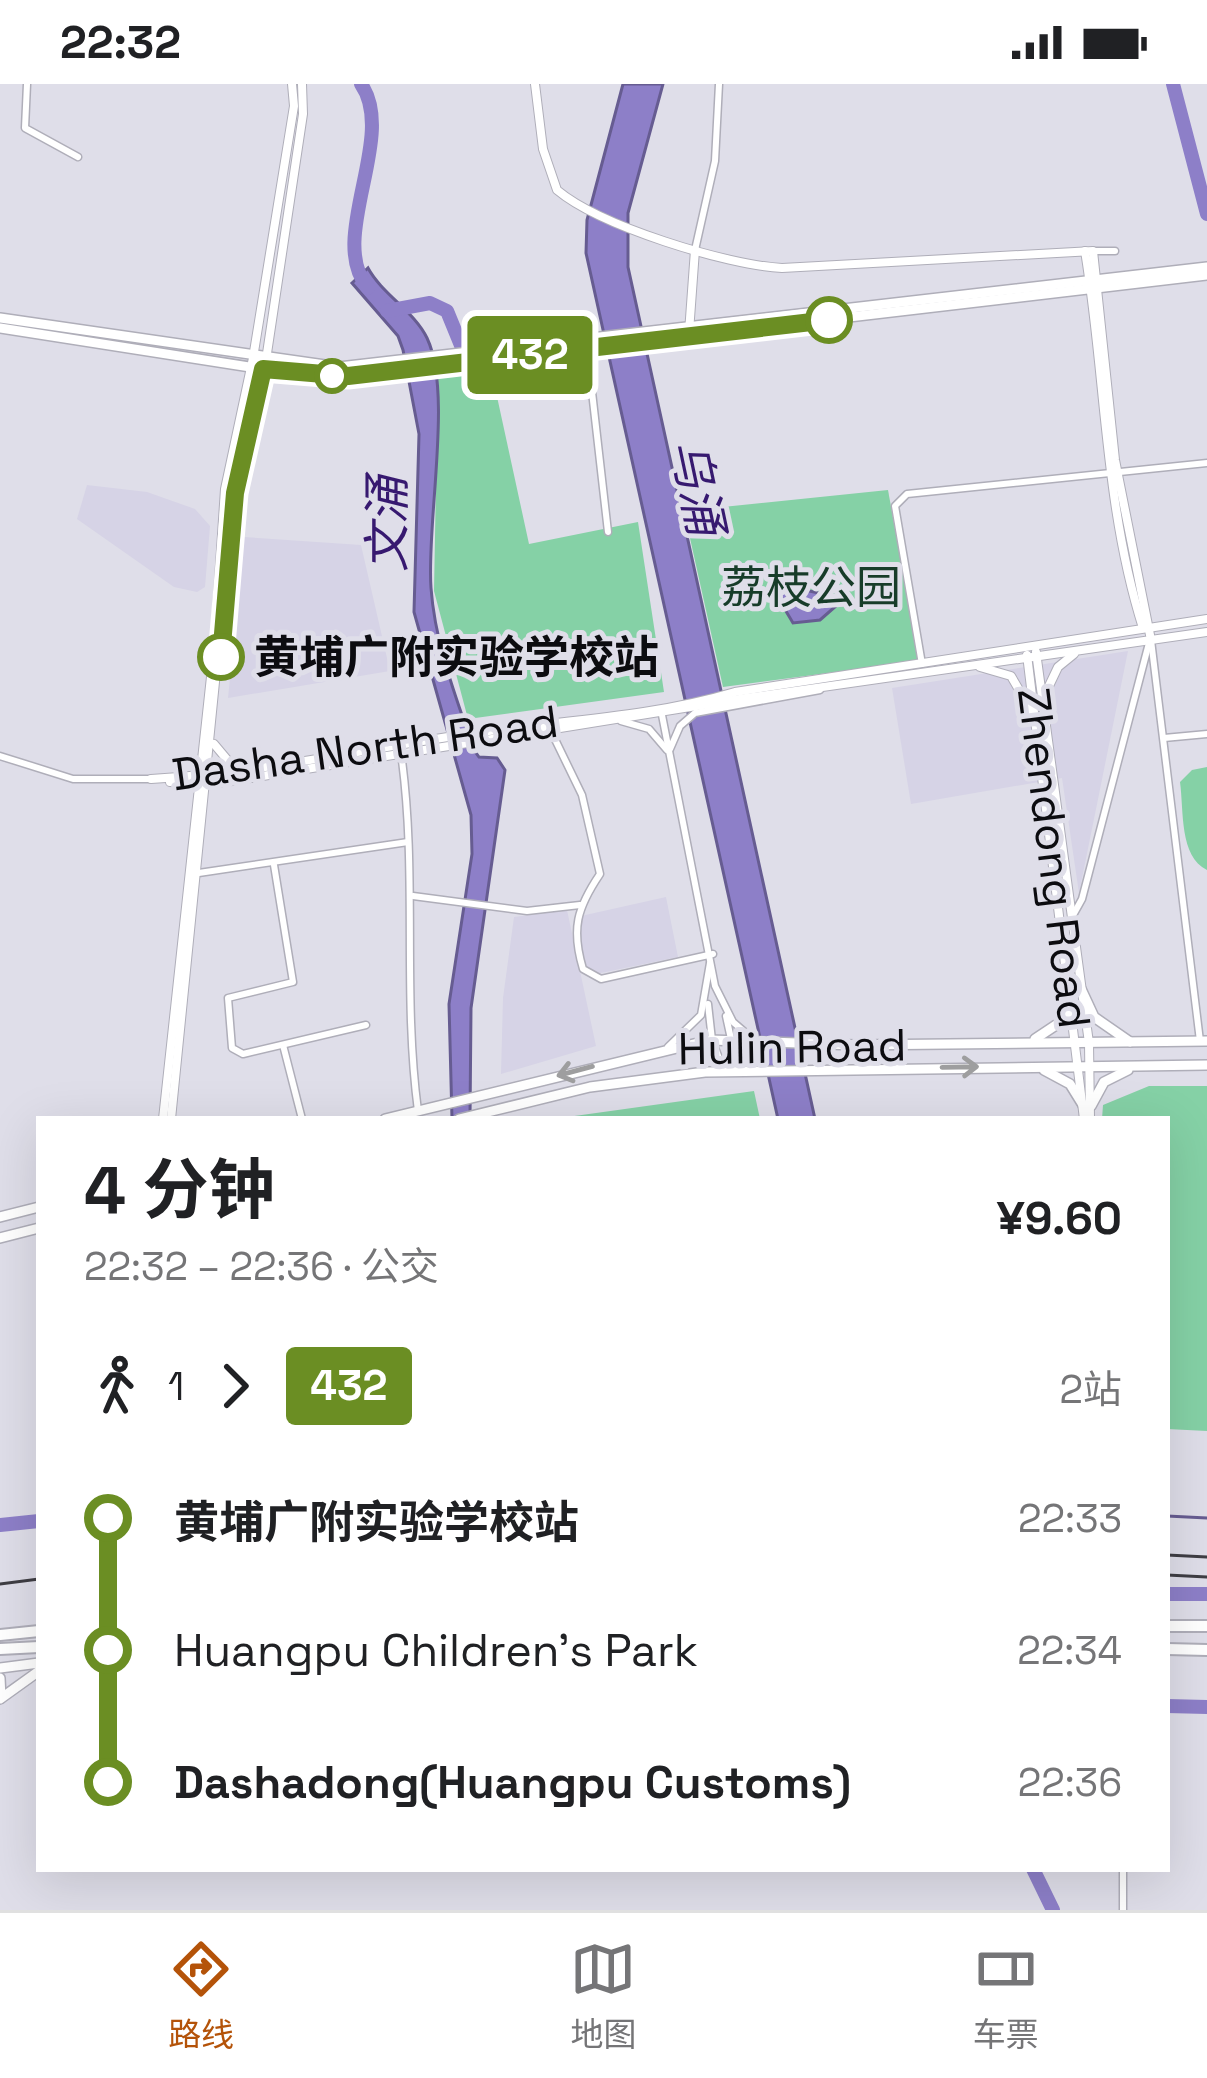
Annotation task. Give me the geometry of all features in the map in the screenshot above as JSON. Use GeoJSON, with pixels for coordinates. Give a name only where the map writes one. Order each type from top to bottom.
{"type":"FeatureCollection","features":[{"type":"Feature","properties":{"kind":"highway"},"geometry":{"type":"LineString","coordinates":[[1170,1626],[1207,1626]]}},
{"type":"Feature","properties":{"kind":"highway"},"geometry":{"type":"LineString","coordinates":[[0,1635],[36,1631]]}},
{"type":"Feature","properties":{"kind":"highway"},"geometry":{"type":"LineString","coordinates":[[0,1649],[36,1647]]}},
{"type":"Feature","properties":{"kind":"highway"},"geometry":{"type":"LineString","coordinates":[[1170,1648],[1207,1650]]}},
{"type":"Feature","properties":{"kind":"main road"},"geometry":{"type":"LineString","coordinates":[[0,328],[331,376],[1207,271]]}},
{"type":"Feature","properties":{"kind":"main road"},"geometry":{"type":"LineString","coordinates":[[0,318],[252,363]]}},
{"type":"Feature","properties":{"kind":"main road"},"geometry":{"type":"LineString","coordinates":[[476,356],[587,348],[600,343]]}},
{"type":"Feature","properties":{"kind":"main road"},"geometry":{"type":"LineString","coordinates":[[1029,1042],[1065,1019],[1076,989]]}},
{"type":"Feature","properties":{"kind":"main road"},"geometry":{"type":"LineString","coordinates":[[1076,989],[1094,1017],[1130,1042]]}},
{"type":"Feature","properties":{"kind":"main road","name":"Hulin Road"},"geometry":{"type":"LineString","coordinates":[[397,1116],[712,1040],[1204,1041]]}},
{"type":"Feature","properties":{"kind":"main road"},"geometry":{"type":"LineString","coordinates":[[1157,1042],[1158,1065]]}},
{"type":"Feature","properties":{"kind":"main road"},"geometry":{"type":"LineString","coordinates":[[999,1043],[1000,1066]]}},
{"type":"Feature","properties":{"kind":"main road"},"geometry":{"type":"LineString","coordinates":[[626,1058],[633,1066],[629,1081]]}},
{"type":"Feature","properties":{"kind":"main road","name":"Hulin Road"},"geometry":{"type":"LineString","coordinates":[[470,1116],[629,1081],[724,1071],[1207,1065]]}},
{"type":"Feature","properties":{"kind":"main road"},"geometry":{"type":"LineString","coordinates":[[1033,1066],[1062,1077],[1087,1105],[1108,1078],[1144,1066]]}},
{"type":"Feature","properties":{"kind":"main road"},"geometry":{"type":"LineString","coordinates":[[0,1217],[36,1208]]}},
{"type":"Feature","properties":{"kind":"main road"},"geometry":{"type":"LineString","coordinates":[[0,1238],[36,1229]]}},
{"type":"Feature","properties":{"kind":"main road"},"geometry":{"type":"LineString","coordinates":[[0,1668],[36,1668]]}},
{"type":"Feature","properties":{"kind":"main road"},"geometry":{"type":"LineString","coordinates":[[0,1698],[36,1670]]}},
{"type":"Feature","properties":{"kind":"main road"},"geometry":{"type":"LineString","coordinates":[[0,1678],[0,1698]]}},
{"type":"Feature","properties":{"kind":"street"},"geometry":{"type":"LineString","coordinates":[[26,84],[25,128],[78,157]]}},
{"type":"Feature","properties":{"kind":"street"},"geometry":{"type":"LineString","coordinates":[[167,1116],[203,781],[225,489],[252,363],[294,106],[292,84]]}},
{"type":"Feature","properties":{"kind":"street"},"geometry":{"type":"LineString","coordinates":[[203,781],[212,739],[235,493],[264,364],[303,114],[302,84]]}},
{"type":"Feature","properties":{"kind":"street"},"geometry":{"type":"LineString","coordinates":[[535,84],[557,190],[577,204],[694,250],[782,268],[1115,251]]}},
{"type":"Feature","properties":{"kind":"street"},"geometry":{"type":"LineString","coordinates":[[689,333],[694,250],[716,160],[718,84]]}},
{"type":"Feature","properties":{"kind":"street"},"geometry":{"type":"LineString","coordinates":[[1089,251],[1128,581],[1151,640],[1204,1041]]}},
{"type":"Feature","properties":{"kind":"street"},"geometry":{"type":"LineString","coordinates":[[587,348],[597,473],[608,532]]}},
{"type":"Feature","properties":{"kind":"street"},"geometry":{"type":"LineString","coordinates":[[922,664],[895,506],[907,494],[1207,464]]}},
{"type":"Feature","properties":{"kind":"street","name":"Dasha North Road"},"geometry":{"type":"LineString","coordinates":[[203,781],[251,769],[549,730],[583,716],[682,711],[973,666],[1207,619]]}},
{"type":"Feature","properties":{"kind":"street"},"geometry":{"type":"LineString","coordinates":[[1040,654],[1207,632]]}},
{"type":"Feature","properties":{"kind":"street"},"geometry":{"type":"LineString","coordinates":[[1071,917],[1082,898],[1128,706],[1151,640]]}},
{"type":"Feature","properties":{"kind":"street"},"geometry":{"type":"LineString","coordinates":[[973,666],[1011,676],[1036,719],[1047,712],[1052,677],[1081,650]]}},
{"type":"Feature","properties":{"kind":"street","name":"Dasha North Road"},"geometry":{"type":"LineString","coordinates":[[682,711],[735,692],[1027,652]]}},
{"type":"Feature","properties":{"kind":"street","name":"Zhendong Road"},"geometry":{"type":"LineString","coordinates":[[1076,989],[1040,654],[1027,652],[1083,1042],[1087,1116]]}},
{"type":"Feature","properties":{"kind":"street"},"geometry":{"type":"LineString","coordinates":[[669,752],[682,711]]}},
{"type":"Feature","properties":{"kind":"street"},"geometry":{"type":"LineString","coordinates":[[662,712],[731,1039],[724,1071]]}},
{"type":"Feature","properties":{"kind":"street","name":"Dasha North Road"},"geometry":{"type":"LineString","coordinates":[[151,779],[203,781],[662,712]]}},
{"type":"Feature","properties":{"kind":"street"},"geometry":{"type":"LineString","coordinates":[[622,721],[649,729],[669,752]]}},
{"type":"Feature","properties":{"kind":"street"},"geometry":{"type":"LineString","coordinates":[[549,730],[582,795],[600,874],[580,905],[575,940],[583,969],[594,979],[712,954]]}},
{"type":"Feature","properties":{"kind":"street"},"geometry":{"type":"LineString","coordinates":[[1164,738],[1207,734]]}},
{"type":"Feature","properties":{"kind":"street"},"geometry":{"type":"LineString","coordinates":[[212,739],[230,763],[251,769]]}},
{"type":"Feature","properties":{"kind":"street"},"geometry":{"type":"LineString","coordinates":[[400,753],[413,896],[406,929],[418,1111]]}},
{"type":"Feature","properties":{"kind":"street"},"geometry":{"type":"LineString","coordinates":[[0,756],[74,779],[151,779]]}},
{"type":"Feature","properties":{"kind":"street"},"geometry":{"type":"LineString","coordinates":[[192,874],[408,842]]}},
{"type":"Feature","properties":{"kind":"street"},"geometry":{"type":"LineString","coordinates":[[274,865],[293,982],[234,994],[226,1006],[236,1052],[366,1025]]}},
{"type":"Feature","properties":{"kind":"street"},"geometry":{"type":"LineString","coordinates":[[413,896],[527,910],[580,905]]}},
{"type":"Feature","properties":{"kind":"street"},"geometry":{"type":"LineString","coordinates":[[712,954],[707,995],[712,1040],[724,1071]]}},
{"type":"Feature","properties":{"kind":"street"},"geometry":{"type":"LineString","coordinates":[[668,1047],[694,1025],[707,995]]}},
{"type":"Feature","properties":{"kind":"street"},"geometry":{"type":"LineString","coordinates":[[722,1002],[733,1022],[754,1040]]}},
{"type":"Feature","properties":{"kind":"street"},"geometry":{"type":"LineString","coordinates":[[283,1045],[301,1116]]}},
{"type":"Feature","properties":{"kind":"street"},"geometry":{"type":"LineString","coordinates":[[1123,1872],[1123,1910]]}},
{"type":"Feature","properties":{"kind":"shaded area","name":"乌涌"},"geometry":{"type":"Polygon","coordinates":[[[623,84],[663,84],[628,213],[628,267],[814,1116],[777,1116],[586,253],[587,220],[623,84]]]}},
{"type":"Feature","properties":{"kind":"shaded area"},"geometry":{"type":"Polygon","coordinates":[[[368,268],[427,338],[438,391],[430,561],[433,609],[474,750],[479,757],[497,758],[505,770],[471,1008],[470,1116],[452,1116],[449,1004],[472,854],[471,815],[414,612],[419,434],[398,336],[352,283],[368,268]]]}},
{"type":"Feature","properties":{"kind":"shaded area"},"geometry":{"type":"Polygon","coordinates":[[[87,485],[147,492],[195,509],[210,526],[205,587],[197,592],[174,587],[77,519],[87,485]]]}},
{"type":"Feature","properties":{"kind":"shaded area"},"geometry":{"type":"Polygon","coordinates":[[[244,537],[361,545],[390,671],[228,698],[244,537]]]}},
{"type":"Feature","properties":{"kind":"shaded area"},"geometry":{"type":"Polygon","coordinates":[[[781,585],[833,596],[836,606],[820,620],[793,623],[774,591],[781,585]]]}},
{"type":"Feature","properties":{"kind":"shaded area"},"geometry":{"type":"Polygon","coordinates":[[[1128,651],[1079,893],[1062,778],[911,804],[892,688],[1128,651]]]}},
{"type":"Feature","properties":{"kind":"shaded area"},"geometry":{"type":"Polygon","coordinates":[[[666,897],[678,957],[591,975],[583,964],[577,923],[581,916],[666,897]]]}},
{"type":"Feature","properties":{"kind":"shaded area"},"geometry":{"type":"Polygon","coordinates":[[[567,910],[596,1046],[501,1074],[503,998],[514,917],[567,910]]]}},
{"type":"Feature","properties":{"kind":"green space"},"geometry":{"type":"Polygon","coordinates":[[[491,369],[529,544],[638,522],[664,692],[468,719],[434,591],[438,374],[491,369]]]}},
{"type":"Feature","properties":{"kind":"green space","name":"荔枝公园"},"geometry":{"type":"Polygon","coordinates":[[[888,490],[919,661],[723,687],[684,511],[888,490]]]}},
{"type":"Feature","properties":{"kind":"green space"},"geometry":{"type":"Polygon","coordinates":[[[1207,767],[1207,870],[1187,844],[1180,782],[1192,770],[1207,767]]]}},
{"type":"Feature","properties":{"kind":"green space"},"geometry":{"type":"Polygon","coordinates":[[[1149,1086],[1207,1086],[1207,1431],[1170,1429],[1170,1116],[1102,1116],[1103,1105],[1149,1086]]]}},
{"type":"Feature","properties":{"kind":"green space"},"geometry":{"type":"Polygon","coordinates":[[[754,1091],[759,1116],[575,1116],[754,1091]]]}},
{"type":"Feature","properties":{"kind":"waterway","name":"文涌"},"geometry":{"type":"LineString","coordinates":[[361,84],[370,106],[372,131],[354,243],[357,267],[368,288]]}},
{"type":"Feature","properties":{"kind":"waterway"},"geometry":{"type":"LineString","coordinates":[[1173,84],[1207,214]]}},
{"type":"Feature","properties":{"kind":"waterway"},"geometry":{"type":"LineString","coordinates":[[387,311],[430,303],[447,311],[474,377]]}},
{"type":"Feature","properties":{"kind":"waterway"},"geometry":{"type":"LineString","coordinates":[[1170,1516],[1207,1518]]}},
{"type":"Feature","properties":{"kind":"waterway","name":"文涌"},"geometry":{"type":"LineString","coordinates":[[0,1525],[36,1521]]}},
{"type":"Feature","properties":{"kind":"waterway"},"geometry":{"type":"LineString","coordinates":[[1170,1594],[1207,1594]]}},
{"type":"Feature","properties":{"kind":"waterway"},"geometry":{"type":"LineString","coordinates":[[1170,1706],[1207,1707]]}},
{"type":"Feature","properties":{"kind":"waterway"},"geometry":{"type":"LineString","coordinates":[[1034,1872],[1053,1910]]}},
{"type":"Feature","properties":{"kind":"railway"},"geometry":{"type":"LineString","coordinates":[[1170,1555],[1207,1557]]}},
{"type":"Feature","properties":{"kind":"railway"},"geometry":{"type":"LineString","coordinates":[[1170,1575],[1207,1577]]}},
{"type":"Feature","properties":{"kind":"railway"},"geometry":{"type":"LineString","coordinates":[[0,1584],[36,1579]]}},
{"type":"Feature","properties":{"kind":"bus line","name":"432"},"geometry":{"type":"LineString","coordinates":[[221,657],[235,493],[263,369],[348,376],[829,320]]}},
{"type":"Feature","properties":{"kind":"place","name":"黄埔广附实验学校站"},"geometry":{"type":"Point","coordinates":[221,657]}}]}
